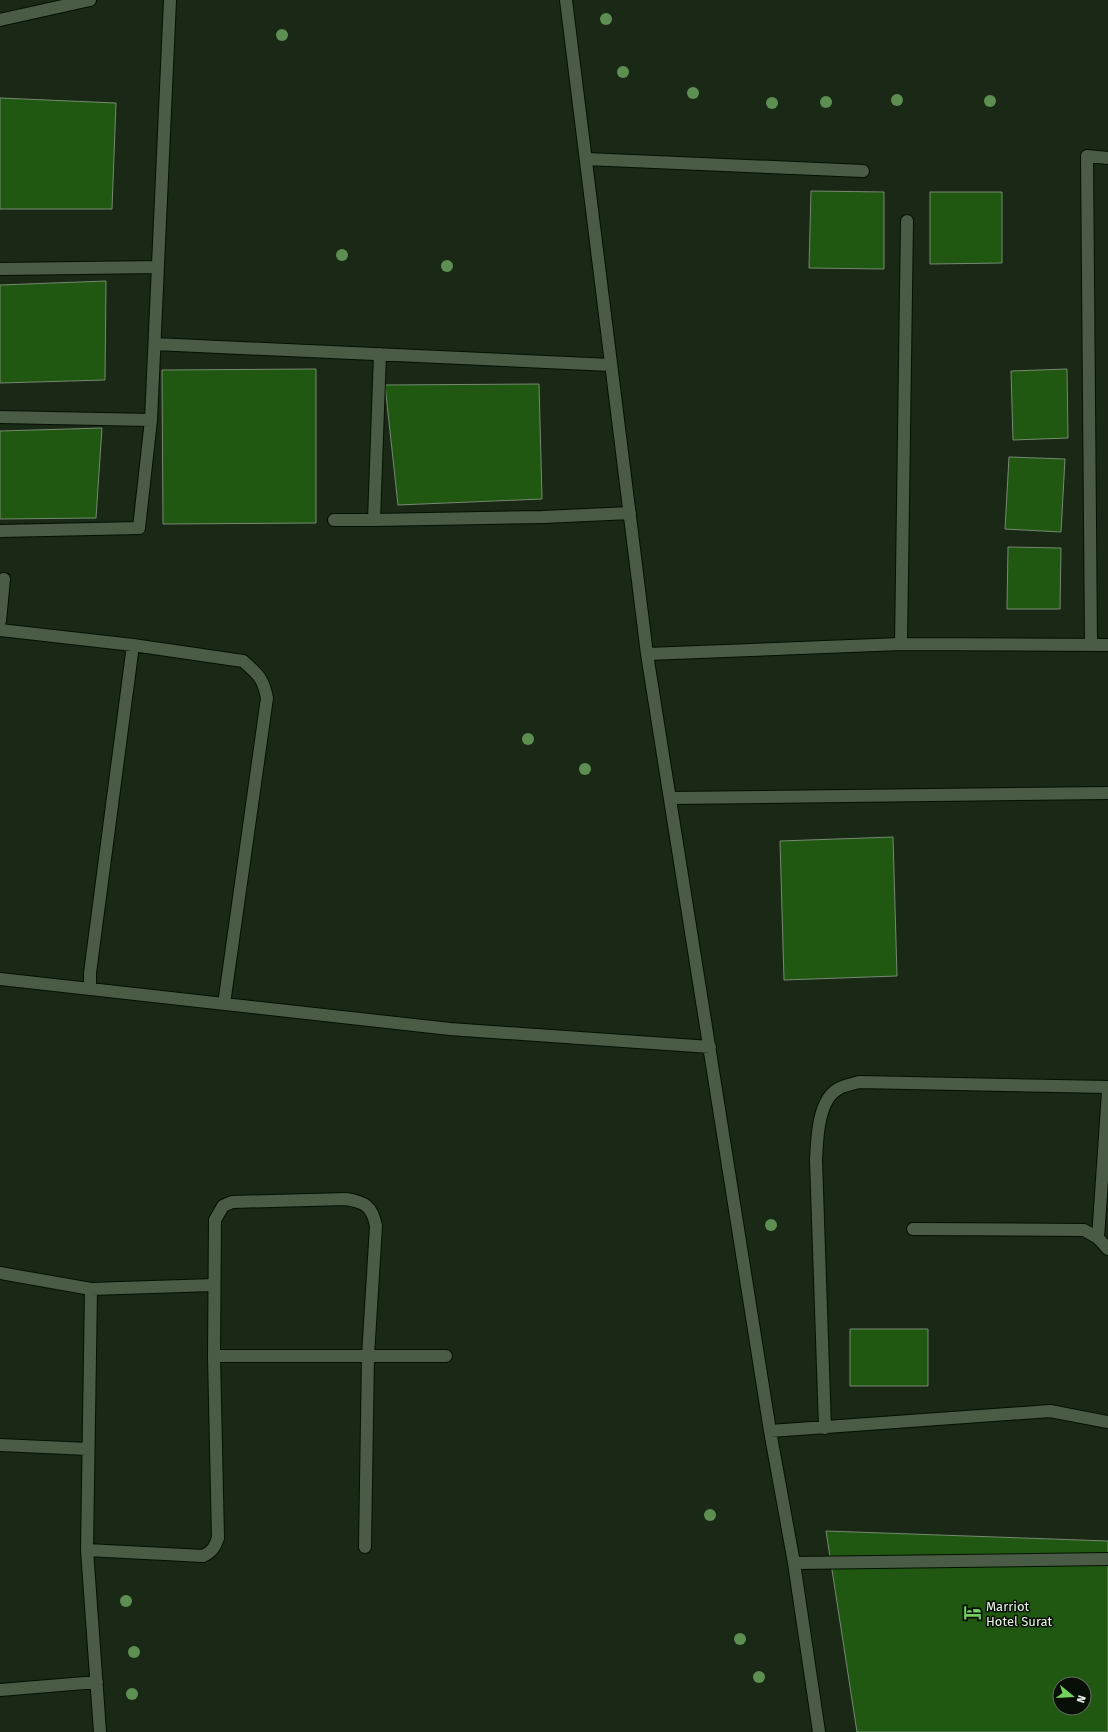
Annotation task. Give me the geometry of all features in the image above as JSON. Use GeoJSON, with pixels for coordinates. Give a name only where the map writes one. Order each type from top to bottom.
{"type":"FeatureCollection","features":[{"type":"Feature","properties":{"kind":"street"},"geometry":{"type":"LineString","coordinates":[[0,20],[90,0]]}},
{"type":"Feature","properties":{"kind":"street"},"geometry":{"type":"LineString","coordinates":[[0,531],[139,528],[151,420],[170,0]]}},
{"type":"Feature","properties":{"kind":"street"},"geometry":{"type":"LineString","coordinates":[[566,0],[647,654],[770,1431],[794,1563],[819,1732]]}},
{"type":"Feature","properties":{"kind":"street"},"geometry":{"type":"LineString","coordinates":[[1091,645],[1086,156],[1108,158]]}},
{"type":"Feature","properties":{"kind":"street"},"geometry":{"type":"LineString","coordinates":[[586,159],[863,171]]}},
{"type":"Feature","properties":{"kind":"street"},"geometry":{"type":"LineString","coordinates":[[901,644],[907,221]]}},
{"type":"Feature","properties":{"kind":"street"},"geometry":{"type":"LineString","coordinates":[[0,269],[158,267]]}},
{"type":"Feature","properties":{"kind":"street"},"geometry":{"type":"LineString","coordinates":[[155,344],[611,365]]}},
{"type":"Feature","properties":{"kind":"street"},"geometry":{"type":"LineString","coordinates":[[374,520],[380,354]]}},
{"type":"Feature","properties":{"kind":"street"},"geometry":{"type":"LineString","coordinates":[[0,417],[151,420]]}},
{"type":"Feature","properties":{"kind":"street"},"geometry":{"type":"LineString","coordinates":[[334,520],[543,518],[630,513]]}},
{"type":"Feature","properties":{"kind":"street"},"geometry":{"type":"LineString","coordinates":[[0,621],[4,579]]}},
{"type":"Feature","properties":{"kind":"street"},"geometry":{"type":"LineString","coordinates":[[0,630],[133,644],[244,661],[257,674],[264,684],[267,698],[224,1004]]}},
{"type":"Feature","properties":{"kind":"street"},"geometry":{"type":"LineString","coordinates":[[90,988],[90,973],[133,644]]}},
{"type":"Feature","properties":{"kind":"street"},"geometry":{"type":"LineString","coordinates":[[647,654],[901,644],[1108,645]]}},
{"type":"Feature","properties":{"kind":"street"},"geometry":{"type":"LineString","coordinates":[[671,798],[1108,793]]}},
{"type":"Feature","properties":{"kind":"street"},"geometry":{"type":"LineString","coordinates":[[0,979],[450,1029],[710,1047]]}},
{"type":"Feature","properties":{"kind":"street"},"geometry":{"type":"LineString","coordinates":[[825,1428],[816,1160],[818,1131],[826,1102],[838,1089],[859,1082],[1108,1087]]}},
{"type":"Feature","properties":{"kind":"street"},"geometry":{"type":"LineString","coordinates":[[1098,1238],[1104,1205],[1108,1092]]}},
{"type":"Feature","properties":{"kind":"street"},"geometry":{"type":"LineString","coordinates":[[87,1550],[204,1556],[216,1546],[218,1538],[214,1356],[215,1220],[223,1206],[232,1202],[346,1199],[360,1201],[368,1207],[374,1214],[376,1226],[368,1356],[365,1547]]}},
{"type":"Feature","properties":{"kind":"street"},"geometry":{"type":"LineString","coordinates":[[913,1229],[1084,1230],[1098,1238],[1108,1250]]}},
{"type":"Feature","properties":{"kind":"street"},"geometry":{"type":"LineString","coordinates":[[0,1273],[91,1289],[214,1286]]}},
{"type":"Feature","properties":{"kind":"street"},"geometry":{"type":"LineString","coordinates":[[91,1289],[87,1550],[100,1732]]}},
{"type":"Feature","properties":{"kind":"street"},"geometry":{"type":"LineString","coordinates":[[214,1356],[446,1356]]}},
{"type":"Feature","properties":{"kind":"street"},"geometry":{"type":"LineString","coordinates":[[770,1431],[1050,1411],[1108,1422]]}},
{"type":"Feature","properties":{"kind":"street"},"geometry":{"type":"LineString","coordinates":[[0,1445],[88,1449]]}},
{"type":"Feature","properties":{"kind":"street"},"geometry":{"type":"LineString","coordinates":[[794,1563],[1108,1559]]}},
{"type":"Feature","properties":{"kind":"street"},"geometry":{"type":"LineString","coordinates":[[0,1690],[97,1682]]}},
{"type":"Feature","properties":{"kind":"building"},"geometry":{"type":"Polygon","coordinates":[[[0,98],[116,103],[112,209],[0,209],[0,98]]]}},
{"type":"Feature","properties":{"kind":"building"},"geometry":{"type":"Polygon","coordinates":[[[811,191],[884,192],[884,269],[809,268],[811,191]]]}},
{"type":"Feature","properties":{"kind":"building"},"geometry":{"type":"Polygon","coordinates":[[[930,192],[1002,192],[1002,263],[930,264],[930,192]]]}},
{"type":"Feature","properties":{"kind":"building"},"geometry":{"type":"Polygon","coordinates":[[[106,281],[105,380],[0,383],[0,285],[106,281]]]}},
{"type":"Feature","properties":{"kind":"building"},"geometry":{"type":"Polygon","coordinates":[[[316,369],[316,523],[163,524],[162,370],[316,369]]]}},
{"type":"Feature","properties":{"kind":"building"},"geometry":{"type":"Polygon","coordinates":[[[1067,369],[1068,438],[1013,440],[1011,371],[1067,369]]]}},
{"type":"Feature","properties":{"kind":"building"},"geometry":{"type":"Polygon","coordinates":[[[539,384],[542,499],[398,505],[385,385],[539,384]]]}},
{"type":"Feature","properties":{"kind":"building"},"geometry":{"type":"Polygon","coordinates":[[[102,428],[96,518],[0,519],[0,431],[102,428]]]}},
{"type":"Feature","properties":{"kind":"building"},"geometry":{"type":"Polygon","coordinates":[[[1009,457],[1065,459],[1061,532],[1005,529],[1009,457]]]}},
{"type":"Feature","properties":{"kind":"building"},"geometry":{"type":"Polygon","coordinates":[[[1008,547],[1061,548],[1060,609],[1007,609],[1008,547]]]}},
{"type":"Feature","properties":{"kind":"building"},"geometry":{"type":"Polygon","coordinates":[[[893,837],[897,976],[784,980],[780,841],[893,837]]]}},
{"type":"Feature","properties":{"kind":"building"},"geometry":{"type":"Polygon","coordinates":[[[850,1329],[928,1329],[928,1386],[850,1386],[850,1329]]]}},
{"type":"Feature","properties":{"kind":"building","name":"Marriot Hotel Surat"},"geometry":{"type":"Polygon","coordinates":[[[826,1531],[1108,1541],[1108,1732],[857,1732],[826,1531]]]}},
{"type":"Feature","properties":{"kind":"place","name":"Marriot Hotel Surat"},"geometry":{"type":"Point","coordinates":[973,1613]}}]}
